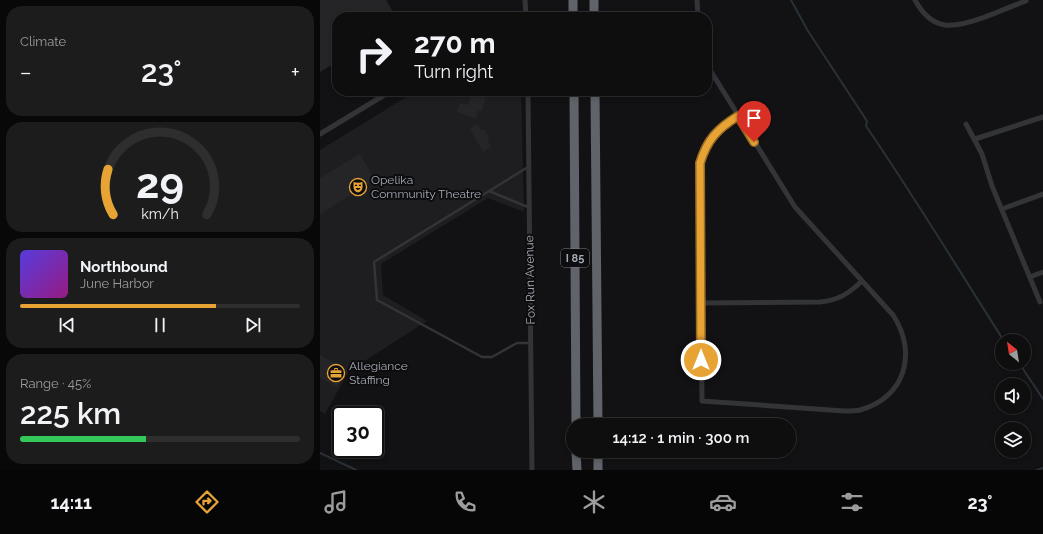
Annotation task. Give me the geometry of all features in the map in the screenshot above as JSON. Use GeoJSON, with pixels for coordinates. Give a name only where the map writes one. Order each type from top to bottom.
{"type":"FeatureCollection","features":[{"type":"Feature","properties":{"kind":"highway"},"geometry":{"type":"LineString","coordinates":[[573,0],[573,12]]}},
{"type":"Feature","properties":{"kind":"highway"},"geometry":{"type":"LineString","coordinates":[[594,0],[594,12]]}},
{"type":"Feature","properties":{"kind":"highway","name":"I 85"},"geometry":{"type":"LineString","coordinates":[[574,96],[576,418]]}},
{"type":"Feature","properties":{"kind":"highway","name":"I 85"},"geometry":{"type":"LineString","coordinates":[[595,96],[598,418]]}},
{"type":"Feature","properties":{"kind":"highway"},"geometry":{"type":"LineString","coordinates":[[576,458],[577,470]]}},
{"type":"Feature","properties":{"kind":"highway"},"geometry":{"type":"LineString","coordinates":[[598,458],[598,470]]}},
{"type":"Feature","properties":{"kind":"street"},"geometry":{"type":"LineString","coordinates":[[525,0],[526,12]]}},
{"type":"Feature","properties":{"kind":"street"},"geometry":{"type":"LineString","coordinates":[[697,0],[698,12]]}},
{"type":"Feature","properties":{"kind":"street"},"geometry":{"type":"LineString","coordinates":[[915,0],[922,11],[934,21],[940,24],[956,26],[1026,1],[1025,0]]}},
{"type":"Feature","properties":{"kind":"street"},"geometry":{"type":"LineString","coordinates":[[712,73],[795,207],[899,323],[904,335],[907,359],[901,377],[896,386],[885,398],[873,404],[859,410],[844,411],[702,402],[700,163],[704,150],[718,130],[738,116]]}},
{"type":"Feature","properties":{"kind":"street"},"geometry":{"type":"LineString","coordinates":[[320,134],[383,96]]}},
{"type":"Feature","properties":{"kind":"street","name":"Fox Run Avenue"},"geometry":{"type":"LineString","coordinates":[[528,96],[532,470]]}},
{"type":"Feature","properties":{"kind":"street"},"geometry":{"type":"LineString","coordinates":[[975,139],[1043,117]]}},
{"type":"Feature","properties":{"kind":"street"},"geometry":{"type":"LineString","coordinates":[[966,124],[982,154],[1002,209],[1040,302]]}},
{"type":"Feature","properties":{"kind":"street"},"geometry":{"type":"LineString","coordinates":[[1002,209],[1043,194]]}},
{"type":"Feature","properties":{"kind":"street"},"geometry":{"type":"LineString","coordinates":[[1030,277],[1043,272]]}},
{"type":"Feature","properties":{"kind":"street"},"geometry":{"type":"LineString","coordinates":[[701,303],[831,301],[841,297],[862,281]]}},
{"type":"Feature","properties":{"kind":"lane"},"geometry":{"type":"LineString","coordinates":[[528,167],[374,262],[377,300],[482,357],[492,357],[517,344],[530,343]]}},
{"type":"Feature","properties":{"kind":"lane"},"geometry":{"type":"LineString","coordinates":[[489,191],[529,207]]}},
{"type":"Feature","properties":{"kind":"shaded area"},"geometry":{"type":"Polygon","coordinates":[[[408,96],[521,96],[524,212],[488,198],[381,264],[383,295],[427,321],[349,371],[325,414],[320,411],[320,150],[408,96]]]}},
{"type":"Feature","properties":{"kind":"building"},"geometry":{"type":"Polygon","coordinates":[[[320,0],[386,0],[393,12],[332,12],[332,65],[320,72],[320,0]]]}},
{"type":"Feature","properties":{"kind":"building"},"geometry":{"type":"Polygon","coordinates":[[[471,96],[486,96],[482,110],[478,111],[476,119],[457,112],[460,103],[468,105],[471,96]]]}},
{"type":"Feature","properties":{"kind":"building"},"geometry":{"type":"Polygon","coordinates":[[[477,124],[481,130],[484,129],[490,139],[487,140],[491,147],[483,152],[470,129],[477,124]]]}},
{"type":"Feature","properties":{"kind":"building"},"geometry":{"type":"Polygon","coordinates":[[[360,154],[375,180],[320,214],[320,178],[360,154]]]}},
{"type":"Feature","properties":{"kind":"building"},"geometry":{"type":"Polygon","coordinates":[[[320,355],[347,370],[337,387],[320,378],[320,355]]]}},
{"type":"Feature","properties":{"kind":"waterway"},"geometry":{"type":"LineString","coordinates":[[791,0],[808,31],[867,121],[866,126],[919,206],[1000,334]]}},
{"type":"Feature","properties":{"kind":"waterway"},"geometry":{"type":"LineString","coordinates":[[1024,370],[1043,399]]}},
{"type":"Feature","properties":{"kind":"waterway"},"geometry":{"type":"LineString","coordinates":[[320,453],[356,470]]}},
{"type":"Feature","properties":{"kind":"waterway"},"geometry":{"type":"LineString","coordinates":[[1037,470],[1043,468]]}},
{"type":"Feature","properties":{"kind":"place","name":"Opelika Community Theatre"},"geometry":{"type":"Point","coordinates":[358,187]}},
{"type":"Feature","properties":{"kind":"place","name":"Allegiance Staffing"},"geometry":{"type":"Point","coordinates":[336,373]}},
{"type":"Feature","properties":{"kind":"route"},"geometry":{"type":"LineString","coordinates":[[701,360],[700,163],[704,150],[718,130],[738,116],[754,142]]}}]}
